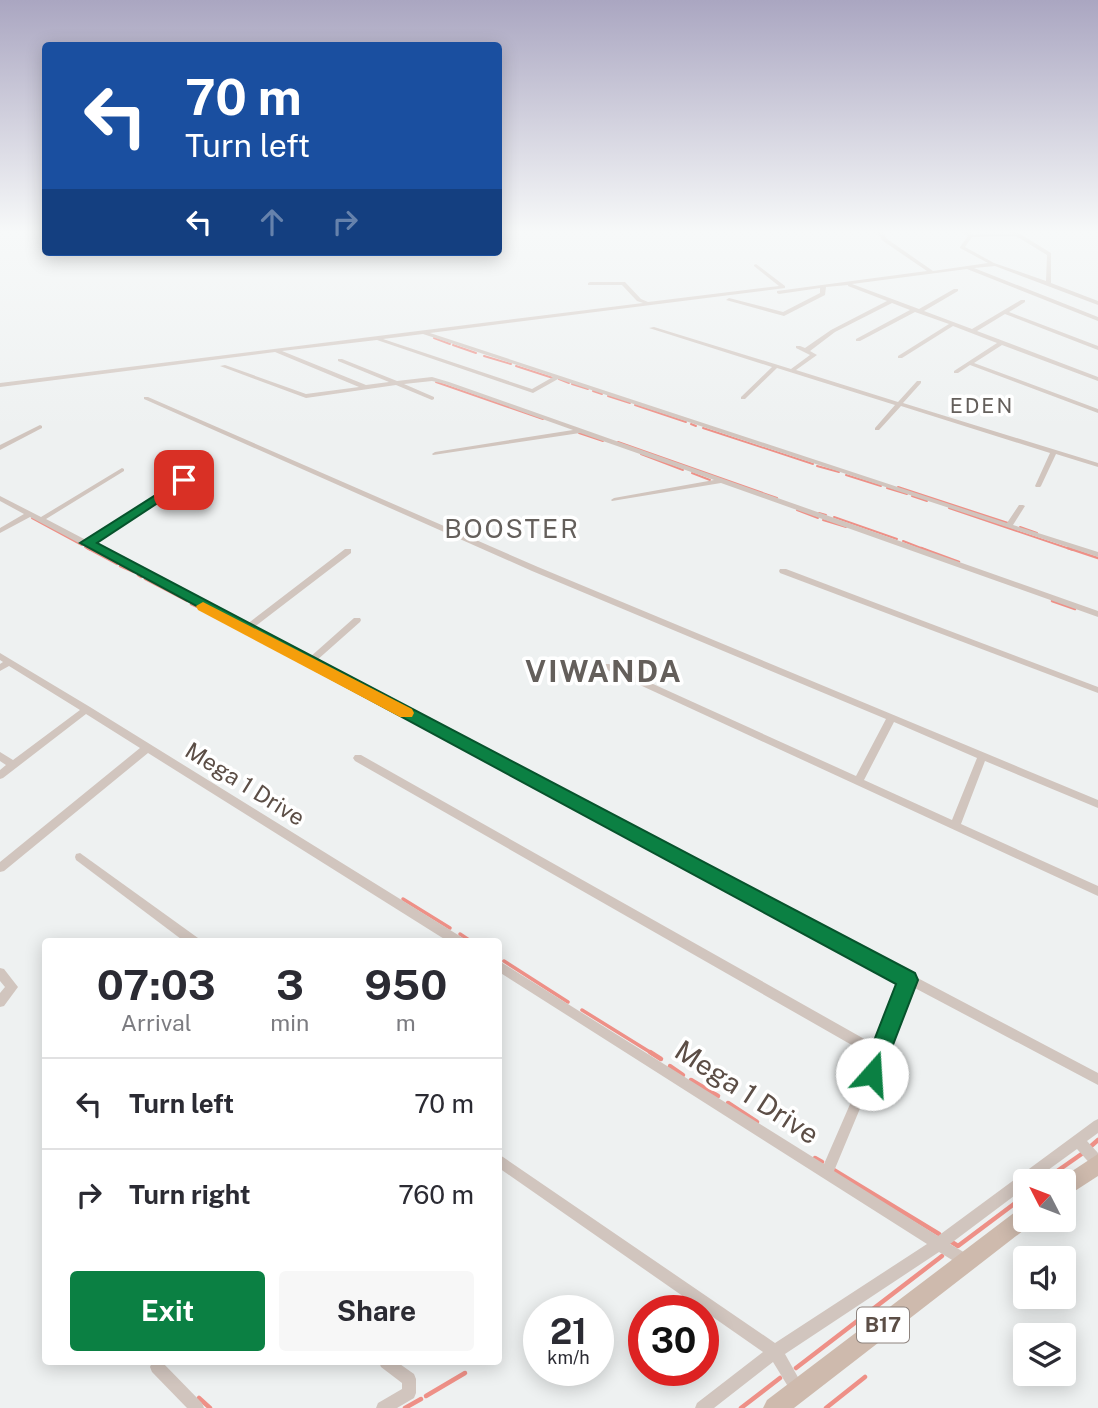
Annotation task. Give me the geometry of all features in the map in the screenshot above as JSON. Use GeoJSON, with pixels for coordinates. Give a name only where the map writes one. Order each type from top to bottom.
{"type":"FeatureCollection","features":[{"type":"Feature","properties":{"kind":"main road"},"geometry":{"type":"LineString","coordinates":[[1076,1179],[1098,1163]]}},
{"type":"Feature","properties":{"kind":"main road","name":"B17"},"geometry":{"type":"LineString","coordinates":[[775,1408],[1013,1226]]}},
{"type":"Feature","properties":{"kind":"street"},"geometry":{"type":"LineString","coordinates":[[639,298],[644,302],[684,298]]}},
{"type":"Feature","properties":{"kind":"street"},"geometry":{"type":"LineString","coordinates":[[0,384],[697,298]]}},
{"type":"Feature","properties":{"kind":"street"},"geometry":{"type":"LineString","coordinates":[[743,298],[729,300],[784,314],[816,298]]}},
{"type":"Feature","properties":{"kind":"street"},"geometry":{"type":"LineString","coordinates":[[883,298],[1098,379]]}},
{"type":"Feature","properties":{"kind":"street"},"geometry":{"type":"LineString","coordinates":[[858,340],[942,298]]}},
{"type":"Feature","properties":{"kind":"street"},"geometry":{"type":"LineString","coordinates":[[1045,298],[1098,318]]}},
{"type":"Feature","properties":{"kind":"street"},"geometry":{"type":"LineString","coordinates":[[1082,298],[1098,303]]}},
{"type":"Feature","properties":{"kind":"street"},"geometry":{"type":"LineString","coordinates":[[1069,307],[1088,300]]}},
{"type":"Feature","properties":{"kind":"street"},"geometry":{"type":"LineString","coordinates":[[807,350],[834,331],[891,301]]}},
{"type":"Feature","properties":{"kind":"street"},"geometry":{"type":"LineString","coordinates":[[972,332],[1023,301]]}},
{"type":"Feature","properties":{"kind":"street"},"geometry":{"type":"LineString","coordinates":[[1004,312],[1098,348]]}},
{"type":"Feature","properties":{"kind":"street"},"geometry":{"type":"LineString","coordinates":[[900,357],[953,324]]}},
{"type":"Feature","properties":{"kind":"street"},"geometry":{"type":"LineString","coordinates":[[652,327],[1098,465]]}},
{"type":"Feature","properties":{"kind":"street"},"geometry":{"type":"LineString","coordinates":[[423,332],[1098,555]]}},
{"type":"Feature","properties":{"kind":"street"},"geometry":{"type":"LineString","coordinates":[[378,338],[533,391],[557,377]]}},
{"type":"Feature","properties":{"kind":"street"},"geometry":{"type":"LineString","coordinates":[[956,372],[1001,343]]}},
{"type":"Feature","properties":{"kind":"street"},"geometry":{"type":"LineString","coordinates":[[792,372],[814,355],[798,347]]}},
{"type":"Feature","properties":{"kind":"street"},"geometry":{"type":"LineString","coordinates":[[278,352],[365,387]]}},
{"type":"Feature","properties":{"kind":"street"},"geometry":{"type":"LineString","coordinates":[[340,360],[432,398]]}},
{"type":"Feature","properties":{"kind":"street"},"geometry":{"type":"LineString","coordinates":[[969,363],[1098,411]]}},
{"type":"Feature","properties":{"kind":"street"},"geometry":{"type":"LineString","coordinates":[[223,366],[306,396],[436,380],[1098,614]]}},
{"type":"Feature","properties":{"kind":"street"},"geometry":{"type":"LineString","coordinates":[[743,398],[776,366]]}},
{"type":"Feature","properties":{"kind":"street"},"geometry":{"type":"LineString","coordinates":[[1084,373],[1098,367]]}},
{"type":"Feature","properties":{"kind":"street"},"geometry":{"type":"LineString","coordinates":[[877,429],[919,382]]}},
{"type":"Feature","properties":{"kind":"street"},"geometry":{"type":"LineString","coordinates":[[146,398],[535,569],[1098,804]]}},
{"type":"Feature","properties":{"kind":"street"},"geometry":{"type":"LineString","coordinates":[[0,448],[40,427]]}},
{"type":"Feature","properties":{"kind":"street"},"geometry":{"type":"LineString","coordinates":[[435,454],[581,431]]}},
{"type":"Feature","properties":{"kind":"street"},"geometry":{"type":"LineString","coordinates":[[1038,486],[1054,452]]}},
{"type":"Feature","properties":{"kind":"street"},"geometry":{"type":"LineString","coordinates":[[40,520],[122,470]]}},
{"type":"Feature","properties":{"kind":"street"},"geometry":{"type":"LineString","coordinates":[[87,543],[184,480]]}},
{"type":"Feature","properties":{"kind":"street"},"geometry":{"type":"LineString","coordinates":[[614,500],[721,481]]}},
{"type":"Feature","properties":{"kind":"street"},"geometry":{"type":"LineString","coordinates":[[0,498],[1098,1079]]}},
{"type":"Feature","properties":{"kind":"street"},"geometry":{"type":"LineString","coordinates":[[1009,526],[1021,506]]}},
{"type":"Feature","properties":{"kind":"street"},"geometry":{"type":"LineString","coordinates":[[0,531],[29,514]]}},
{"type":"Feature","properties":{"kind":"street"},"geometry":{"type":"LineString","coordinates":[[246,629],[348,551]]}},
{"type":"Feature","properties":{"kind":"street"},"geometry":{"type":"LineString","coordinates":[[783,571],[1098,690]]}},
{"type":"Feature","properties":{"kind":"street"},"geometry":{"type":"LineString","coordinates":[[310,662],[358,620]]}},
{"type":"Feature","properties":{"kind":"street","name":"Mega 1 Drive"},"geometry":{"type":"LineString","coordinates":[[3,662],[87,709],[453,938]]}},
{"type":"Feature","properties":{"kind":"street"},"geometry":{"type":"LineString","coordinates":[[606,666],[1098,891]]}},
{"type":"Feature","properties":{"kind":"street"},"geometry":{"type":"LineString","coordinates":[[0,775],[87,709]]}},
{"type":"Feature","properties":{"kind":"street"},"geometry":{"type":"LineString","coordinates":[[859,780],[892,717]]}},
{"type":"Feature","properties":{"kind":"street"},"geometry":{"type":"LineString","coordinates":[[0,869],[148,747]]}},
{"type":"Feature","properties":{"kind":"street"},"geometry":{"type":"LineString","coordinates":[[954,826],[983,755]]}},
{"type":"Feature","properties":{"kind":"street"},"geometry":{"type":"LineString","coordinates":[[0,756],[13,765]]}},
{"type":"Feature","properties":{"kind":"street"},"geometry":{"type":"LineString","coordinates":[[358,758],[878,1053]]}},
{"type":"Feature","properties":{"kind":"street"},"geometry":{"type":"LineString","coordinates":[[80,857],[189,938]]}},
{"type":"Feature","properties":{"kind":"street","name":"Mega 1 Drive"},"geometry":{"type":"LineString","coordinates":[[502,968],[967,1262]]}},
{"type":"Feature","properties":{"kind":"street"},"geometry":{"type":"LineString","coordinates":[[0,973],[12,987],[0,1002]]}},
{"type":"Feature","properties":{"kind":"street"},"geometry":{"type":"LineString","coordinates":[[827,1172],[908,980]]}},
{"type":"Feature","properties":{"kind":"street"},"geometry":{"type":"LineString","coordinates":[[1046,1169],[1098,1125]]}},
{"type":"Feature","properties":{"kind":"street"},"geometry":{"type":"LineString","coordinates":[[1078,1141],[1098,1163]]}},
{"type":"Feature","properties":{"kind":"street"},"geometry":{"type":"LineString","coordinates":[[502,1163],[775,1352],[798,1390]]}},
{"type":"Feature","properties":{"kind":"street"},"geometry":{"type":"LineString","coordinates":[[702,1408],[775,1352],[1013,1193]]}},
{"type":"Feature","properties":{"kind":"street"},"geometry":{"type":"LineString","coordinates":[[383,1408],[409,1393],[409,1379],[390,1365]]}},
{"type":"Feature","properties":{"kind":"street"},"geometry":{"type":"LineString","coordinates":[[157,1367],[197,1408]]}},
{"type":"Feature","properties":{"kind":"waterway"},"geometry":{"type":"LineString","coordinates":[[434,338],[450,344]]}},
{"type":"Feature","properties":{"kind":"waterway"},"geometry":{"type":"LineString","coordinates":[[453,345],[476,353]]}},
{"type":"Feature","properties":{"kind":"waterway"},"geometry":{"type":"LineString","coordinates":[[484,356],[511,364]]}},
{"type":"Feature","properties":{"kind":"waterway"},"geometry":{"type":"LineString","coordinates":[[516,366],[553,378]]}},
{"type":"Feature","properties":{"kind":"waterway"},"geometry":{"type":"LineString","coordinates":[[559,379],[569,383]]}},
{"type":"Feature","properties":{"kind":"waterway"},"geometry":{"type":"LineString","coordinates":[[436,382],[543,419]]}},
{"type":"Feature","properties":{"kind":"waterway"},"geometry":{"type":"LineString","coordinates":[[572,384],[588,389]]}},
{"type":"Feature","properties":{"kind":"waterway"},"geometry":{"type":"LineString","coordinates":[[593,391],[602,394]]}},
{"type":"Feature","properties":{"kind":"waterway"},"geometry":{"type":"LineString","coordinates":[[608,396],[630,403]]}},
{"type":"Feature","properties":{"kind":"waterway"},"geometry":{"type":"LineString","coordinates":[[635,405],[686,422]]}},
{"type":"Feature","properties":{"kind":"waterway"},"geometry":{"type":"LineString","coordinates":[[691,424],[696,426]]}},
{"type":"Feature","properties":{"kind":"waterway"},"geometry":{"type":"LineString","coordinates":[[703,428],[813,464]]}},
{"type":"Feature","properties":{"kind":"waterway"},"geometry":{"type":"LineString","coordinates":[[579,433],[603,441]]}},
{"type":"Feature","properties":{"kind":"waterway"},"geometry":{"type":"LineString","coordinates":[[618,442],[777,498]]}},
{"type":"Feature","properties":{"kind":"waterway"},"geometry":{"type":"LineString","coordinates":[[641,454],[683,470]]}},
{"type":"Feature","properties":{"kind":"waterway"},"geometry":{"type":"LineString","coordinates":[[817,466],[839,472]]}},
{"type":"Feature","properties":{"kind":"waterway"},"geometry":{"type":"LineString","coordinates":[[692,473],[710,480]]}},
{"type":"Feature","properties":{"kind":"waterway"},"geometry":{"type":"LineString","coordinates":[[846,475],[881,486]]}},
{"type":"Feature","properties":{"kind":"waterway"},"geometry":{"type":"LineString","coordinates":[[898,487],[1008,523]]}},
{"type":"Feature","properties":{"kind":"waterway"},"geometry":{"type":"LineString","coordinates":[[887,488],[907,494]]}},
{"type":"Feature","properties":{"kind":"waterway"},"geometry":{"type":"LineString","coordinates":[[912,496],[927,501]]}},
{"type":"Feature","properties":{"kind":"waterway"},"geometry":{"type":"LineString","coordinates":[[949,508],[1073,550]]}},
{"type":"Feature","properties":{"kind":"waterway"},"geometry":{"type":"LineString","coordinates":[[797,510],[818,518]]}},
{"type":"Feature","properties":{"kind":"waterway"},"geometry":{"type":"LineString","coordinates":[[819,513],[826,515]]}},
{"type":"Feature","properties":{"kind":"waterway"},"geometry":{"type":"LineString","coordinates":[[834,517],[897,539]]}},
{"type":"Feature","properties":{"kind":"waterway"},"geometry":{"type":"LineString","coordinates":[[32,518],[82,545]]}},
{"type":"Feature","properties":{"kind":"waterway"},"geometry":{"type":"LineString","coordinates":[[823,520],[846,527]]}},
{"type":"Feature","properties":{"kind":"waterway"},"geometry":{"type":"LineString","coordinates":[[1020,527],[1037,533]]}},
{"type":"Feature","properties":{"kind":"waterway"},"geometry":{"type":"LineString","coordinates":[[903,541],[926,550]]}},
{"type":"Feature","properties":{"kind":"waterway"},"geometry":{"type":"LineString","coordinates":[[85,547],[90,550]]}},
{"type":"Feature","properties":{"kind":"waterway"},"geometry":{"type":"LineString","coordinates":[[87,548],[117,564]]}},
{"type":"Feature","properties":{"kind":"waterway"},"geometry":{"type":"LineString","coordinates":[[921,548],[959,562]]}},
{"type":"Feature","properties":{"kind":"waterway"},"geometry":{"type":"LineString","coordinates":[[1068,548],[1098,558]]}},
{"type":"Feature","properties":{"kind":"waterway"},"geometry":{"type":"LineString","coordinates":[[120,566],[134,572]]}},
{"type":"Feature","properties":{"kind":"waterway"},"geometry":{"type":"LineString","coordinates":[[145,579],[187,601]]}},
{"type":"Feature","properties":{"kind":"waterway"},"geometry":{"type":"LineString","coordinates":[[1052,601],[1075,609]]}},
{"type":"Feature","properties":{"kind":"waterway"},"geometry":{"type":"LineString","coordinates":[[191,604],[200,608]]}},
{"type":"Feature","properties":{"kind":"waterway"},"geometry":{"type":"LineString","coordinates":[[231,625],[248,633]]}},
{"type":"Feature","properties":{"kind":"waterway"},"geometry":{"type":"LineString","coordinates":[[253,636],[259,639]]}},
{"type":"Feature","properties":{"kind":"waterway"},"geometry":{"type":"LineString","coordinates":[[385,706],[398,713]]}},
{"type":"Feature","properties":{"kind":"waterway"},"geometry":{"type":"LineString","coordinates":[[416,722],[423,727]]}},
{"type":"Feature","properties":{"kind":"waterway"},"geometry":{"type":"LineString","coordinates":[[426,728],[473,753]]}},
{"type":"Feature","properties":{"kind":"waterway"},"geometry":{"type":"LineString","coordinates":[[477,756],[508,773]]}},
{"type":"Feature","properties":{"kind":"waterway"},"geometry":{"type":"LineString","coordinates":[[504,771],[529,784]]}},
{"type":"Feature","properties":{"kind":"waterway"},"geometry":{"type":"LineString","coordinates":[[403,899],[450,928]]}},
{"type":"Feature","properties":{"kind":"waterway"},"geometry":{"type":"LineString","coordinates":[[460,934],[466,938]]}},
{"type":"Feature","properties":{"kind":"waterway"},"geometry":{"type":"LineString","coordinates":[[504,961],[568,1002]]}},
{"type":"Feature","properties":{"kind":"waterway"},"geometry":{"type":"LineString","coordinates":[[582,1010],[653,1054]]}},
{"type":"Feature","properties":{"kind":"waterway"},"geometry":{"type":"LineString","coordinates":[[650,1052],[661,1059]]}},
{"type":"Feature","properties":{"kind":"waterway"},"geometry":{"type":"LineString","coordinates":[[670,1066],[683,1075]]}},
{"type":"Feature","properties":{"kind":"waterway"},"geometry":{"type":"LineString","coordinates":[[691,1080],[718,1096]]}},
{"type":"Feature","properties":{"kind":"waterway"},"geometry":{"type":"LineString","coordinates":[[728,1103],[757,1122]]}},
{"type":"Feature","properties":{"kind":"waterway"},"geometry":{"type":"LineString","coordinates":[[1090,1147],[1098,1140]]}},
{"type":"Feature","properties":{"kind":"waterway"},"geometry":{"type":"LineString","coordinates":[[1060,1169],[1083,1153]]}},
{"type":"Feature","properties":{"kind":"waterway"},"geometry":{"type":"LineString","coordinates":[[815,1158],[822,1162]]}},
{"type":"Feature","properties":{"kind":"waterway"},"geometry":{"type":"LineString","coordinates":[[832,1169],[939,1234]]}},
{"type":"Feature","properties":{"kind":"waterway"},"geometry":{"type":"LineString","coordinates":[[950,1241],[958,1246],[1013,1205]]}},
{"type":"Feature","properties":{"kind":"waterway"},"geometry":{"type":"LineString","coordinates":[[796,1368],[942,1256]]}},
{"type":"Feature","properties":{"kind":"waterway"},"geometry":{"type":"LineString","coordinates":[[426,1396],[465,1373]]}},
{"type":"Feature","properties":{"kind":"waterway"},"geometry":{"type":"LineString","coordinates":[[826,1408],[865,1377]]}},
{"type":"Feature","properties":{"kind":"waterway"},"geometry":{"type":"LineString","coordinates":[[741,1408],[780,1378]]}},
{"type":"Feature","properties":{"kind":"waterway"},"geometry":{"type":"LineString","coordinates":[[199,1398],[210,1408]]}},
{"type":"Feature","properties":{"kind":"waterway"},"geometry":{"type":"LineString","coordinates":[[405,1408],[421,1399]]}},
{"type":"Feature","properties":{"kind":"slow traffic"},"geometry":{"type":"LineString","coordinates":[[203,606],[406,713]]}},
{"type":"Feature","properties":{"kind":"district","name":"EDEN"},"geometry":{"type":"Point","coordinates":[982,406]}},
{"type":"Feature","properties":{"kind":"district","name":"BOOSTER"},"geometry":{"type":"Point","coordinates":[512,529]}},
{"type":"Feature","properties":{"kind":"district","name":"VIWANDA"},"geometry":{"type":"Point","coordinates":[604,672]}},
{"type":"Feature","properties":{"kind":"route"},"geometry":{"type":"LineString","coordinates":[[184,480],[87,543],[908,980],[872,1074]]}}]}
